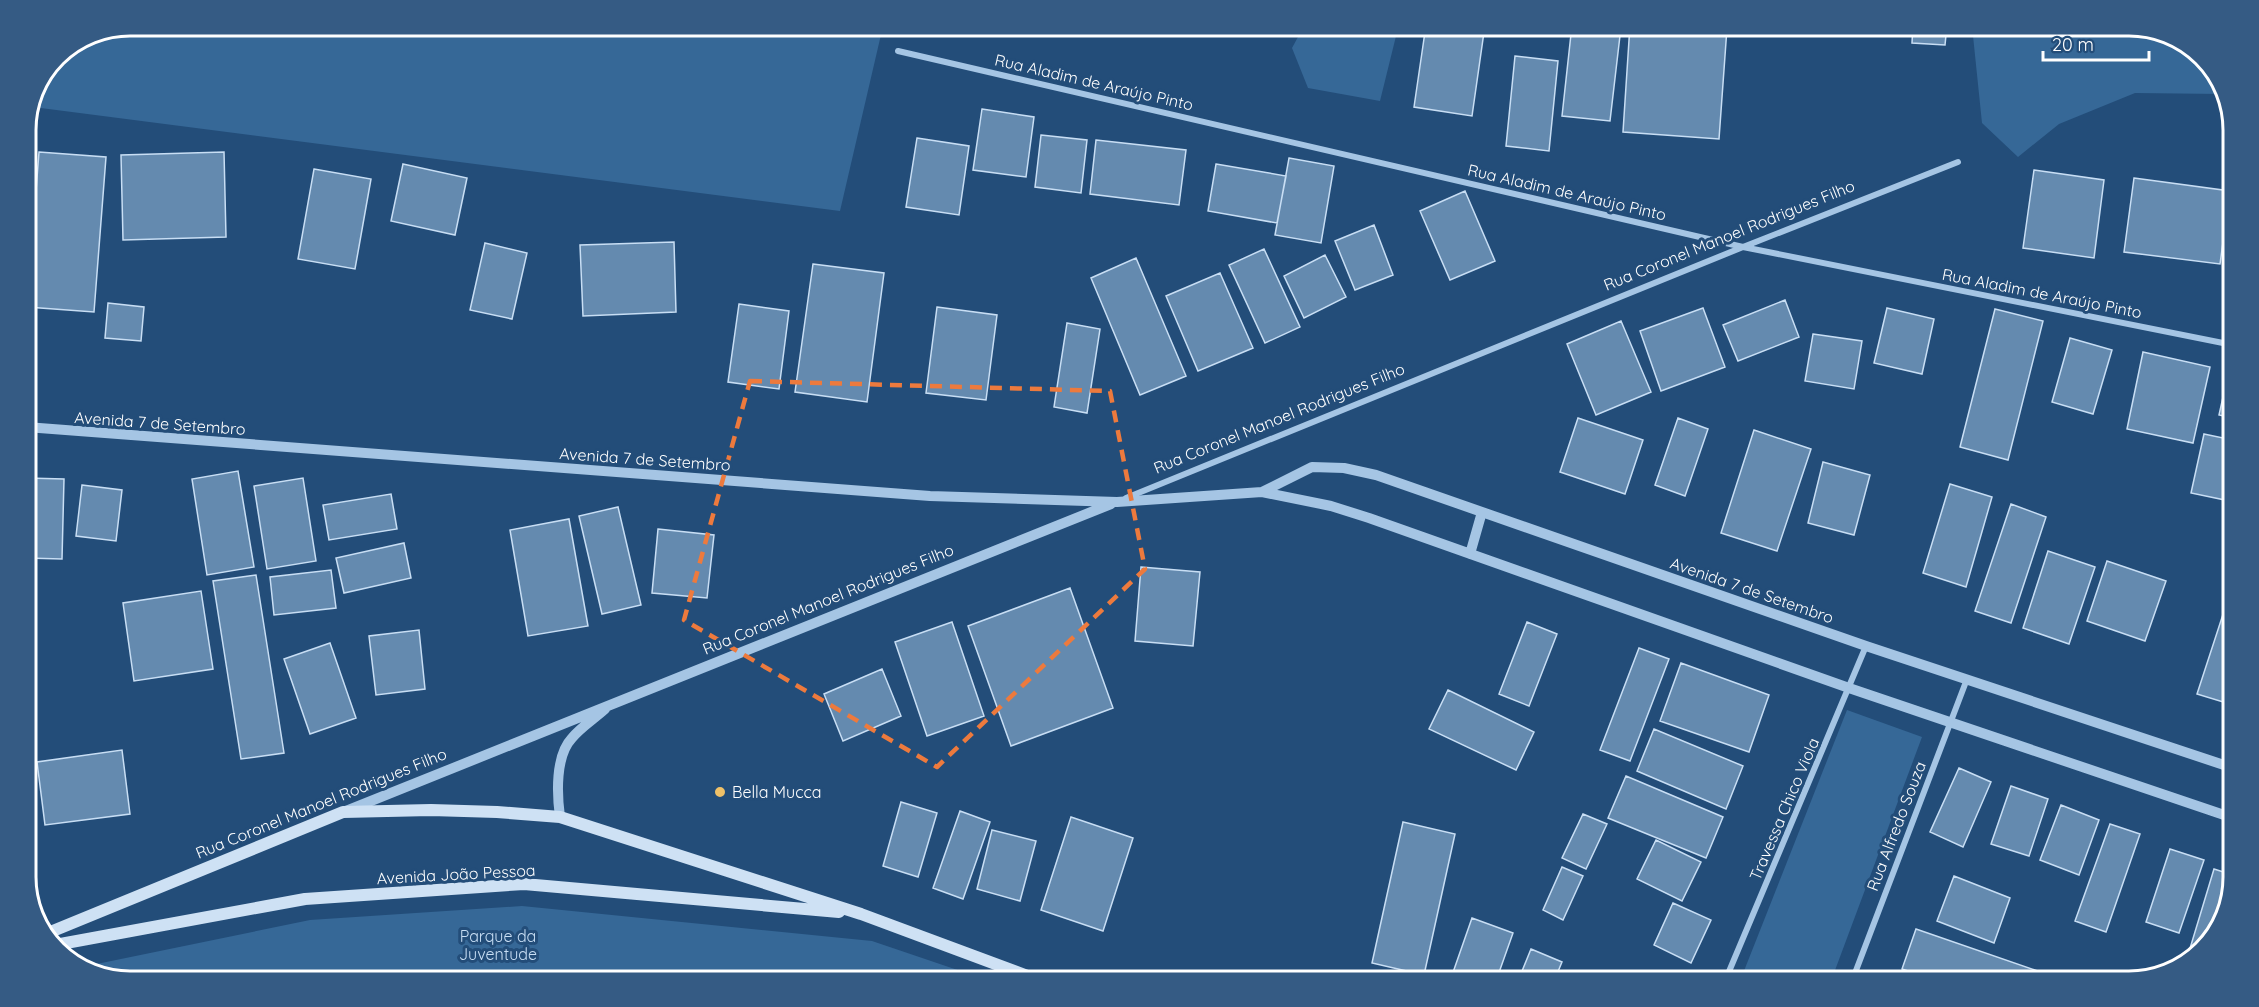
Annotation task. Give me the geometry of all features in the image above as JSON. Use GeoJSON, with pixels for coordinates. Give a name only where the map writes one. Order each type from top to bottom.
{"type":"FeatureCollection","features":[{"type":"Feature","properties":{"kind":"main road","name":"Avenida João Pessoa"},"geometry":{"type":"LineString","coordinates":[[343,812],[431,810],[560,817],[861,914],[1014,971]]}},
{"type":"Feature","properties":{"kind":"main road","name":"Rua Coronel Manoel Rodrigues Filho"},"geometry":{"type":"LineString","coordinates":[[53,931],[343,812]]}},
{"type":"Feature","properties":{"kind":"main road","name":"Avenida João Pessoa"},"geometry":{"type":"LineString","coordinates":[[63,944],[305,900],[524,885],[861,914]]}},
{"type":"Feature","properties":{"kind":"street","name":"Rua Aladim de Araújo Pinto"},"geometry":{"type":"LineString","coordinates":[[898,51],[1743,247],[2223,343]]}},
{"type":"Feature","properties":{"kind":"street","name":"Rua Coronel Manoel Rodrigues Filho"},"geometry":{"type":"LineString","coordinates":[[343,812],[1958,162]]}},
{"type":"Feature","properties":{"kind":"street","name":"Avenida 7 de Setembro"},"geometry":{"type":"LineString","coordinates":[[36,428],[930,496],[1117,502],[1262,492],[1331,506],[1850,688],[2223,814]]}},
{"type":"Feature","properties":{"kind":"street","name":"Avenida 7 de Setembro"},"geometry":{"type":"LineString","coordinates":[[1262,492],[1312,467],[1344,468],[1376,476],[1866,646],[2223,764]]}},
{"type":"Feature","properties":{"kind":"street"},"geometry":{"type":"LineString","coordinates":[[1470,554],[1482,512]]}},
{"type":"Feature","properties":{"kind":"street","name":"Travessa Chico Viola"},"geometry":{"type":"LineString","coordinates":[[1729,971],[1866,646]]}},
{"type":"Feature","properties":{"kind":"street","name":"Rua Alfredo Souza"},"geometry":{"type":"LineString","coordinates":[[1856,971],[1967,679]]}},
{"type":"Feature","properties":{"kind":"street","name":"Rua Coronel Manoel Rodrigues Filho"},"geometry":{"type":"LineString","coordinates":[[560,817],[557,796],[560,766],[570,740],[612,703]]}},
{"type":"Feature","properties":{"kind":"highlighted area"},"geometry":{"type":"Polygon","coordinates":[[[750,381],[1110,391],[1145,569],[937,767],[684,620],[750,381]]]}},
{"type":"Feature","properties":{"kind":"green space"},"geometry":{"type":"Polygon","coordinates":[[[881,36],[840,211],[39,108],[55,73],[68,59],[99,41],[117,37],[881,36]]]}},
{"type":"Feature","properties":{"kind":"green space"},"geometry":{"type":"Polygon","coordinates":[[[1299,36],[1396,36],[1380,101],[1308,88],[1292,48],[1299,36]]]}},
{"type":"Feature","properties":{"kind":"green space"},"geometry":{"type":"Polygon","coordinates":[[[1973,36],[2148,38],[2165,43],[2196,63],[2215,94],[2135,93],[2059,124],[2018,157],[1982,123],[1973,36]]]}},
{"type":"Feature","properties":{"kind":"green space"},"geometry":{"type":"Polygon","coordinates":[[[1847,710],[1922,737],[1835,971],[1744,971],[1847,710]]]}},
{"type":"Feature","properties":{"kind":"green space","name":"Parque da Juventude"},"geometry":{"type":"Polygon","coordinates":[[[522,906],[872,941],[960,971],[130,971],[95,964],[310,920],[522,906]]]}},
{"type":"Feature","properties":{"kind":"building"},"geometry":{"type":"Polygon","coordinates":[[[1424,36],[1483,36],[1472,116],[1414,107],[1424,36]]]}},
{"type":"Feature","properties":{"kind":"building"},"geometry":{"type":"Polygon","coordinates":[[[1571,36],[1620,36],[1610,121],[1562,116],[1571,36]]]}},
{"type":"Feature","properties":{"kind":"building"},"geometry":{"type":"Polygon","coordinates":[[[1629,36],[1726,36],[1719,139],[1623,132],[1629,36]]]}},
{"type":"Feature","properties":{"kind":"building"},"geometry":{"type":"Polygon","coordinates":[[[1912,36],[1946,36],[1945,45],[1912,43],[1912,36]]]}},
{"type":"Feature","properties":{"kind":"building"},"geometry":{"type":"Polygon","coordinates":[[[1515,56],[1558,61],[1549,151],[1506,146],[1515,56]]]}},
{"type":"Feature","properties":{"kind":"building"},"geometry":{"type":"Polygon","coordinates":[[[982,109],[1034,117],[1026,177],[973,170],[982,109]]]}},
{"type":"Feature","properties":{"kind":"building"},"geometry":{"type":"Polygon","coordinates":[[[1041,135],[1087,140],[1081,193],[1035,187],[1041,135]]]}},
{"type":"Feature","properties":{"kind":"building"},"geometry":{"type":"Polygon","coordinates":[[[917,138],[969,146],[959,215],[906,207],[917,138]]]}},
{"type":"Feature","properties":{"kind":"building"},"geometry":{"type":"Polygon","coordinates":[[[1096,140],[1186,150],[1179,205],[1090,194],[1096,140]]]}},
{"type":"Feature","properties":{"kind":"building"},"geometry":{"type":"Polygon","coordinates":[[[39,152],[106,157],[94,312],[36,308],[36,191],[39,152]]]}},
{"type":"Feature","properties":{"kind":"building"},"geometry":{"type":"Polygon","coordinates":[[[224,152],[226,237],[123,240],[121,155],[224,152]]]}},
{"type":"Feature","properties":{"kind":"building"},"geometry":{"type":"Polygon","coordinates":[[[1289,158],[1334,166],[1321,243],[1275,235],[1289,158]]]}},
{"type":"Feature","properties":{"kind":"building"},"geometry":{"type":"Polygon","coordinates":[[[403,164],[467,178],[455,235],[391,221],[403,164]]]}},
{"type":"Feature","properties":{"kind":"building"},"geometry":{"type":"Polygon","coordinates":[[[1216,164],[1286,176],[1277,223],[1208,211],[1216,164]]]}},
{"type":"Feature","properties":{"kind":"building"},"geometry":{"type":"Polygon","coordinates":[[[314,169],[371,179],[355,269],[298,259],[314,169]]]}},
{"type":"Feature","properties":{"kind":"building"},"geometry":{"type":"Polygon","coordinates":[[[2034,170],[2104,180],[2094,258],[2023,248],[2034,170]]]}},
{"type":"Feature","properties":{"kind":"building"},"geometry":{"type":"Polygon","coordinates":[[[2134,178],[2223,190],[2223,242],[2220,264],[2124,252],[2134,178]]]}},
{"type":"Feature","properties":{"kind":"building"},"geometry":{"type":"Polygon","coordinates":[[[1465,191],[1495,261],[1450,280],[1420,211],[1465,191]]]}},
{"type":"Feature","properties":{"kind":"building"},"geometry":{"type":"Polygon","coordinates":[[[1374,225],[1393,275],[1355,290],[1335,241],[1374,225]]]}},
{"type":"Feature","properties":{"kind":"building"},"geometry":{"type":"Polygon","coordinates":[[[674,242],[676,312],[583,316],[580,245],[674,242]]]}},
{"type":"Feature","properties":{"kind":"building"},"geometry":{"type":"Polygon","coordinates":[[[485,243],[527,253],[512,319],[470,310],[485,243]]]}},
{"type":"Feature","properties":{"kind":"building"},"geometry":{"type":"Polygon","coordinates":[[[1264,249],[1300,327],[1265,343],[1229,265],[1264,249]]]}},
{"type":"Feature","properties":{"kind":"building"},"geometry":{"type":"Polygon","coordinates":[[[1325,255],[1346,297],[1304,318],[1284,276],[1325,255]]]}},
{"type":"Feature","properties":{"kind":"building"},"geometry":{"type":"Polygon","coordinates":[[[1136,258],[1186,376],[1140,395],[1091,278],[1136,258]]]}},
{"type":"Feature","properties":{"kind":"building"},"geometry":{"type":"Polygon","coordinates":[[[813,264],[884,273],[867,402],[795,392],[813,264]]]}},
{"type":"Feature","properties":{"kind":"building"},"geometry":{"type":"Polygon","coordinates":[[[1220,273],[1253,348],[1198,371],[1166,296],[1220,273]]]}},
{"type":"Feature","properties":{"kind":"building"},"geometry":{"type":"Polygon","coordinates":[[[1785,300],[1799,337],[1738,361],[1723,325],[1785,300]]]}},
{"type":"Feature","properties":{"kind":"building"},"geometry":{"type":"Polygon","coordinates":[[[108,303],[144,307],[141,341],[105,338],[108,303]]]}},
{"type":"Feature","properties":{"kind":"building"},"geometry":{"type":"Polygon","coordinates":[[[739,304],[789,311],[779,389],[728,382],[739,304]]]}},
{"type":"Feature","properties":{"kind":"building"},"geometry":{"type":"Polygon","coordinates":[[[937,307],[997,315],[986,400],[926,393],[937,307]]]}},
{"type":"Feature","properties":{"kind":"building"},"geometry":{"type":"Polygon","coordinates":[[[1703,308],[1725,367],[1661,391],[1640,331],[1703,308]]]}},
{"type":"Feature","properties":{"kind":"building"},"geometry":{"type":"Polygon","coordinates":[[[1887,308],[1934,319],[1922,374],[1874,363],[1887,308]]]}},
{"type":"Feature","properties":{"kind":"building"},"geometry":{"type":"Polygon","coordinates":[[[1995,309],[2043,321],[2008,460],[1960,447],[1995,309]]]}},
{"type":"Feature","properties":{"kind":"building"},"geometry":{"type":"Polygon","coordinates":[[[1621,321],[1651,392],[1596,415],[1567,344],[1621,321]]]}},
{"type":"Feature","properties":{"kind":"building"},"geometry":{"type":"Polygon","coordinates":[[[1067,323],[1100,329],[1087,413],[1054,407],[1067,323]]]}},
{"type":"Feature","properties":{"kind":"building"},"geometry":{"type":"Polygon","coordinates":[[[1813,334],[1862,341],[1854,389],[1805,381],[1813,334]]]}},
{"type":"Feature","properties":{"kind":"building"},"geometry":{"type":"Polygon","coordinates":[[[2070,338],[2112,350],[2093,414],[2052,402],[2070,338]]]}},
{"type":"Feature","properties":{"kind":"building"},"geometry":{"type":"Polygon","coordinates":[[[2143,352],[2210,367],[2193,443],[2127,429],[2143,352]]]}},
{"type":"Feature","properties":{"kind":"building"},"geometry":{"type":"Polygon","coordinates":[[[2223,397],[2223,416],[2219,415],[2223,397]]]}},
{"type":"Feature","properties":{"kind":"building"},"geometry":{"type":"Polygon","coordinates":[[[1578,418],[1643,440],[1625,494],[1560,472],[1578,418]]]}},
{"type":"Feature","properties":{"kind":"building"},"geometry":{"type":"Polygon","coordinates":[[[1678,418],[1708,429],[1685,496],[1655,485],[1678,418]]]}},
{"type":"Feature","properties":{"kind":"building"},"geometry":{"type":"Polygon","coordinates":[[[1754,430],[1811,449],[1777,551],[1721,533],[1754,430]]]}},
{"type":"Feature","properties":{"kind":"building"},"geometry":{"type":"Polygon","coordinates":[[[2204,434],[2223,438],[2223,500],[2191,493],[2204,434]]]}},
{"type":"Feature","properties":{"kind":"building"},"geometry":{"type":"Polygon","coordinates":[[[1823,462],[1870,475],[1854,535],[1808,523],[1823,462]]]}},
{"type":"Feature","properties":{"kind":"building"},"geometry":{"type":"Polygon","coordinates":[[[238,471],[254,567],[207,575],[192,479],[238,471]]]}},
{"type":"Feature","properties":{"kind":"building"},"geometry":{"type":"Polygon","coordinates":[[[36,478],[64,479],[62,559],[36,558],[36,478]]]}},
{"type":"Feature","properties":{"kind":"building"},"geometry":{"type":"Polygon","coordinates":[[[303,478],[316,561],[267,569],[254,486],[303,478]]]}},
{"type":"Feature","properties":{"kind":"building"},"geometry":{"type":"Polygon","coordinates":[[[1950,484],[1992,497],[1966,587],[1923,573],[1950,484]]]}},
{"type":"Feature","properties":{"kind":"building"},"geometry":{"type":"Polygon","coordinates":[[[82,485],[122,490],[116,541],[76,536],[82,485]]]}},
{"type":"Feature","properties":{"kind":"building"},"geometry":{"type":"Polygon","coordinates":[[[391,494],[397,529],[329,540],[323,505],[391,494]]]}},
{"type":"Feature","properties":{"kind":"building"},"geometry":{"type":"Polygon","coordinates":[[[2011,504],[2046,517],[2011,623],[1975,611],[2011,504]]]}},
{"type":"Feature","properties":{"kind":"building"},"geometry":{"type":"Polygon","coordinates":[[[618,507],[641,605],[602,614],[579,516],[618,507]]]}},
{"type":"Feature","properties":{"kind":"building"},"geometry":{"type":"Polygon","coordinates":[[[569,519],[588,626],[528,636],[510,530],[569,519]]]}},
{"type":"Feature","properties":{"kind":"building"},"geometry":{"type":"Polygon","coordinates":[[[658,529],[714,535],[707,598],[652,593],[658,529]]]}},
{"type":"Feature","properties":{"kind":"building"},"geometry":{"type":"Polygon","coordinates":[[[404,543],[411,578],[344,593],[336,558],[404,543]]]}},
{"type":"Feature","properties":{"kind":"building"},"geometry":{"type":"Polygon","coordinates":[[[2048,551],[2095,567],[2069,644],[2023,628],[2048,551]]]}},
{"type":"Feature","properties":{"kind":"building"},"geometry":{"type":"Polygon","coordinates":[[[2107,561],[2166,581],[2145,641],[2087,621],[2107,561]]]}},
{"type":"Feature","properties":{"kind":"building"},"geometry":{"type":"Polygon","coordinates":[[[1141,567],[1200,572],[1193,646],[1135,641],[1141,567]]]}},
{"type":"Feature","properties":{"kind":"building"},"geometry":{"type":"Polygon","coordinates":[[[331,570],[336,608],[274,615],[270,577],[331,570]]]}},
{"type":"Feature","properties":{"kind":"building"},"geometry":{"type":"Polygon","coordinates":[[[256,575],[284,753],[241,759],[213,581],[256,575]]]}},
{"type":"Feature","properties":{"kind":"building"},"geometry":{"type":"Polygon","coordinates":[[[1070,588],[1113,708],[1011,746],[968,626],[1070,588]]]}},
{"type":"Feature","properties":{"kind":"building"},"geometry":{"type":"Polygon","coordinates":[[[201,591],[213,669],[134,681],[123,603],[201,591]]]}},
{"type":"Feature","properties":{"kind":"building"},"geometry":{"type":"Polygon","coordinates":[[[2223,614],[2223,702],[2197,694],[2223,614]]]}},
{"type":"Feature","properties":{"kind":"building"},"geometry":{"type":"Polygon","coordinates":[[[952,622],[984,716],[927,736],[895,642],[952,622]]]}},
{"type":"Feature","properties":{"kind":"building"},"geometry":{"type":"Polygon","coordinates":[[[1527,622],[1557,634],[1529,706],[1499,694],[1527,622]]]}},
{"type":"Feature","properties":{"kind":"building"},"geometry":{"type":"Polygon","coordinates":[[[419,630],[425,689],[376,695],[369,636],[419,630]]]}},
{"type":"Feature","properties":{"kind":"building"},"geometry":{"type":"Polygon","coordinates":[[[330,643],[356,718],[310,734],[284,659],[330,643]]]}},
{"type":"Feature","properties":{"kind":"building"},"geometry":{"type":"Polygon","coordinates":[[[1639,648],[1669,659],[1630,761],[1600,750],[1639,648]]]}},
{"type":"Feature","properties":{"kind":"building"},"geometry":{"type":"Polygon","coordinates":[[[1681,663],[1769,695],[1749,752],[1660,721],[1681,663]]]}},
{"type":"Feature","properties":{"kind":"building"},"geometry":{"type":"Polygon","coordinates":[[[882,669],[901,716],[843,741],[824,694],[882,669]]]}},
{"type":"Feature","properties":{"kind":"building"},"geometry":{"type":"Polygon","coordinates":[[[1448,690],[1534,732],[1516,770],[1429,729],[1448,690]]]}},
{"type":"Feature","properties":{"kind":"building"},"geometry":{"type":"Polygon","coordinates":[[[1654,729],[1743,766],[1726,809],[1637,771],[1654,729]]]}},
{"type":"Feature","properties":{"kind":"building"},"geometry":{"type":"Polygon","coordinates":[[[122,750],[130,814],[45,825],[37,762],[122,750]]]}},
{"type":"Feature","properties":{"kind":"building"},"geometry":{"type":"Polygon","coordinates":[[[1959,768],[1991,782],[1963,847],[1930,832],[1959,768]]]}},
{"type":"Feature","properties":{"kind":"building"},"geometry":{"type":"Polygon","coordinates":[[[1626,776],[1723,817],[1706,858],[1608,818],[1626,776]]]}},
{"type":"Feature","properties":{"kind":"building"},"geometry":{"type":"Polygon","coordinates":[[[2011,786],[2048,799],[2029,856],[1991,844],[2011,786]]]}},
{"type":"Feature","properties":{"kind":"building"},"geometry":{"type":"Polygon","coordinates":[[[901,802],[937,813],[918,877],[883,866],[901,802]]]}},
{"type":"Feature","properties":{"kind":"building"},"geometry":{"type":"Polygon","coordinates":[[[2061,805],[2099,820],[2079,875],[2040,860],[2061,805]]]}},
{"type":"Feature","properties":{"kind":"building"},"geometry":{"type":"Polygon","coordinates":[[[960,811],[990,822],[963,899],[933,888],[960,811]]]}},
{"type":"Feature","properties":{"kind":"building"},"geometry":{"type":"Polygon","coordinates":[[[1583,814],[1607,824],[1586,869],[1562,858],[1583,814]]]}},
{"type":"Feature","properties":{"kind":"building"},"geometry":{"type":"Polygon","coordinates":[[[1071,817],[1133,838],[1103,931],[1041,910],[1071,817]]]}},
{"type":"Feature","properties":{"kind":"building"},"geometry":{"type":"Polygon","coordinates":[[[1403,822],[1455,834],[1425,971],[1407,971],[1372,963],[1403,822]]]}},
{"type":"Feature","properties":{"kind":"building"},"geometry":{"type":"Polygon","coordinates":[[[2110,824],[2140,834],[2106,932],[2075,921],[2110,824]]]}},
{"type":"Feature","properties":{"kind":"building"},"geometry":{"type":"Polygon","coordinates":[[[992,830],[1036,841],[1020,901],[977,889],[992,830]]]}},
{"type":"Feature","properties":{"kind":"building"},"geometry":{"type":"Polygon","coordinates":[[[1656,840],[1701,862],[1682,901],[1637,879],[1656,840]]]}},
{"type":"Feature","properties":{"kind":"building"},"geometry":{"type":"Polygon","coordinates":[[[2170,849],[2204,860],[2179,933],[2146,922],[2170,849]]]}},
{"type":"Feature","properties":{"kind":"building"},"geometry":{"type":"Polygon","coordinates":[[[1562,867],[1583,876],[1563,920],[1543,910],[1562,867]]]}},
{"type":"Feature","properties":{"kind":"building"},"geometry":{"type":"Polygon","coordinates":[[[2214,869],[2223,872],[2221,896],[2216,913],[2204,934],[2190,948],[2214,869]]]}},
{"type":"Feature","properties":{"kind":"building"},"geometry":{"type":"Polygon","coordinates":[[[1954,876],[2010,898],[1994,943],[1937,921],[1954,876]]]}},
{"type":"Feature","properties":{"kind":"building"},"geometry":{"type":"Polygon","coordinates":[[[1673,903],[1711,920],[1691,963],[1654,945],[1673,903]]]}},
{"type":"Feature","properties":{"kind":"building"},"geometry":{"type":"Polygon","coordinates":[[[1472,918],[1513,933],[1500,971],[1453,971],[1472,918]]]}},
{"type":"Feature","properties":{"kind":"building"},"geometry":{"type":"Polygon","coordinates":[[[1916,929],[2038,971],[1908,971],[1902,969],[1916,929]]]}},
{"type":"Feature","properties":{"kind":"building"},"geometry":{"type":"Polygon","coordinates":[[[1531,949],[1562,962],[1558,971],[1522,971],[1531,949]]]}},
{"type":"Feature","properties":{"kind":"place","name":"Bella Mucca"},"geometry":{"type":"Point","coordinates":[720,792]}}]}
